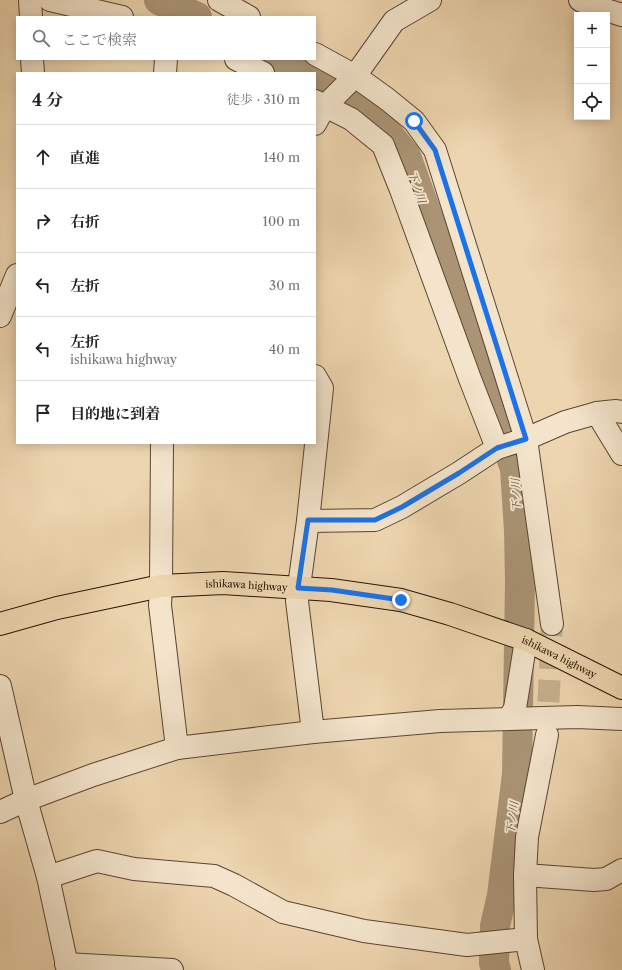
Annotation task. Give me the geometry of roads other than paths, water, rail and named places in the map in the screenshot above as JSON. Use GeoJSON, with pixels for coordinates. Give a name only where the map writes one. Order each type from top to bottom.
{"type":"FeatureCollection","features":[{"type":"Feature","properties":{"kind":"main road","name":"ishikawa highway"},"geometry":{"type":"LineString","coordinates":[[0,624],[57,608],[161,586],[223,583],[332,590],[401,600],[450,614],[526,640],[622,688]]}},
{"type":"Feature","properties":{"kind":"street"},"geometry":{"type":"LineString","coordinates":[[30,0],[31,16]]}},
{"type":"Feature","properties":{"kind":"street"},"geometry":{"type":"LineString","coordinates":[[50,0],[118,16]]}},
{"type":"Feature","properties":{"kind":"street"},"geometry":{"type":"LineString","coordinates":[[219,0],[247,16]]}},
{"type":"Feature","properties":{"kind":"street"},"geometry":{"type":"LineString","coordinates":[[318,110],[355,76],[394,21],[430,0]]}},
{"type":"Feature","properties":{"kind":"street"},"geometry":{"type":"LineString","coordinates":[[580,0],[593,6],[622,15]]}},
{"type":"Feature","properties":{"kind":"street"},"geometry":{"type":"LineString","coordinates":[[316,55],[355,76],[387,99],[414,121],[435,150],[526,439],[552,624]]}},
{"type":"Feature","properties":{"kind":"street"},"geometry":{"type":"LineString","coordinates":[[32,60],[33,72]]}},
{"type":"Feature","properties":{"kind":"street"},"geometry":{"type":"LineString","coordinates":[[165,72],[166,60]]}},
{"type":"Feature","properties":{"kind":"street"},"geometry":{"type":"LineString","coordinates":[[238,60],[261,72]]}},
{"type":"Feature","properties":{"kind":"street"},"geometry":{"type":"LineString","coordinates":[[318,110],[351,119],[383,145],[497,448]]}},
{"type":"Feature","properties":{"kind":"street"},"geometry":{"type":"LineString","coordinates":[[0,316],[15,286]]}},
{"type":"Feature","properties":{"kind":"street"},"geometry":{"type":"LineString","coordinates":[[313,732],[297,601],[308,520],[322,388],[316,378]]}},
{"type":"Feature","properties":{"kind":"street"},"geometry":{"type":"LineString","coordinates":[[308,520],[375,520],[402,507],[497,448],[526,439],[564,422],[597,413],[616,411],[622,412]]}},
{"type":"Feature","properties":{"kind":"street"},"geometry":{"type":"LineString","coordinates":[[597,413],[622,454]]}},
{"type":"Feature","properties":{"kind":"street"},"geometry":{"type":"LineString","coordinates":[[162,444],[160,605],[177,748]]}},
{"type":"Feature","properties":{"kind":"street"},"geometry":{"type":"LineString","coordinates":[[509,719],[515,708],[526,640]]}},
{"type":"Feature","properties":{"kind":"street"},"geometry":{"type":"LineString","coordinates":[[0,686],[26,800],[48,877],[67,967],[172,970]]}},
{"type":"Feature","properties":{"kind":"street"},"geometry":{"type":"LineString","coordinates":[[0,812],[26,800],[93,775],[177,748],[313,732],[440,721],[577,717],[622,719]]}},
{"type":"Feature","properties":{"kind":"street"},"geometry":{"type":"LineString","coordinates":[[533,970],[526,939],[525,875],[528,837],[547,735]]}},
{"type":"Feature","properties":{"kind":"street"},"geometry":{"type":"LineString","coordinates":[[48,877],[97,861],[134,869],[214,876],[234,884],[283,912],[364,931],[467,945],[526,939]]}},
{"type":"Feature","properties":{"kind":"street"},"geometry":{"type":"LineString","coordinates":[[525,875],[594,880],[606,879],[622,870]]}},
{"type":"Feature","properties":{"kind":"waterway","name":"下ノ川"},"geometry":{"type":"LineString","coordinates":[[159,0],[195,16]]}},
{"type":"Feature","properties":{"kind":"waterway","name":"下ノ川"},"geometry":{"type":"LineString","coordinates":[[275,60],[299,72]]}},
{"type":"Feature","properties":{"kind":"waterway","name":"下ノ川"},"geometry":{"type":"LineString","coordinates":[[316,81],[363,108],[379,123],[406,156],[448,272],[515,469],[519,531],[520,582],[517,774],[502,895],[495,926],[494,963],[496,970]]}},
{"type":"Feature","properties":{"kind":"tunnel"},"geometry":{"type":"LineString","coordinates":[[547,735],[552,624]]}}]}
